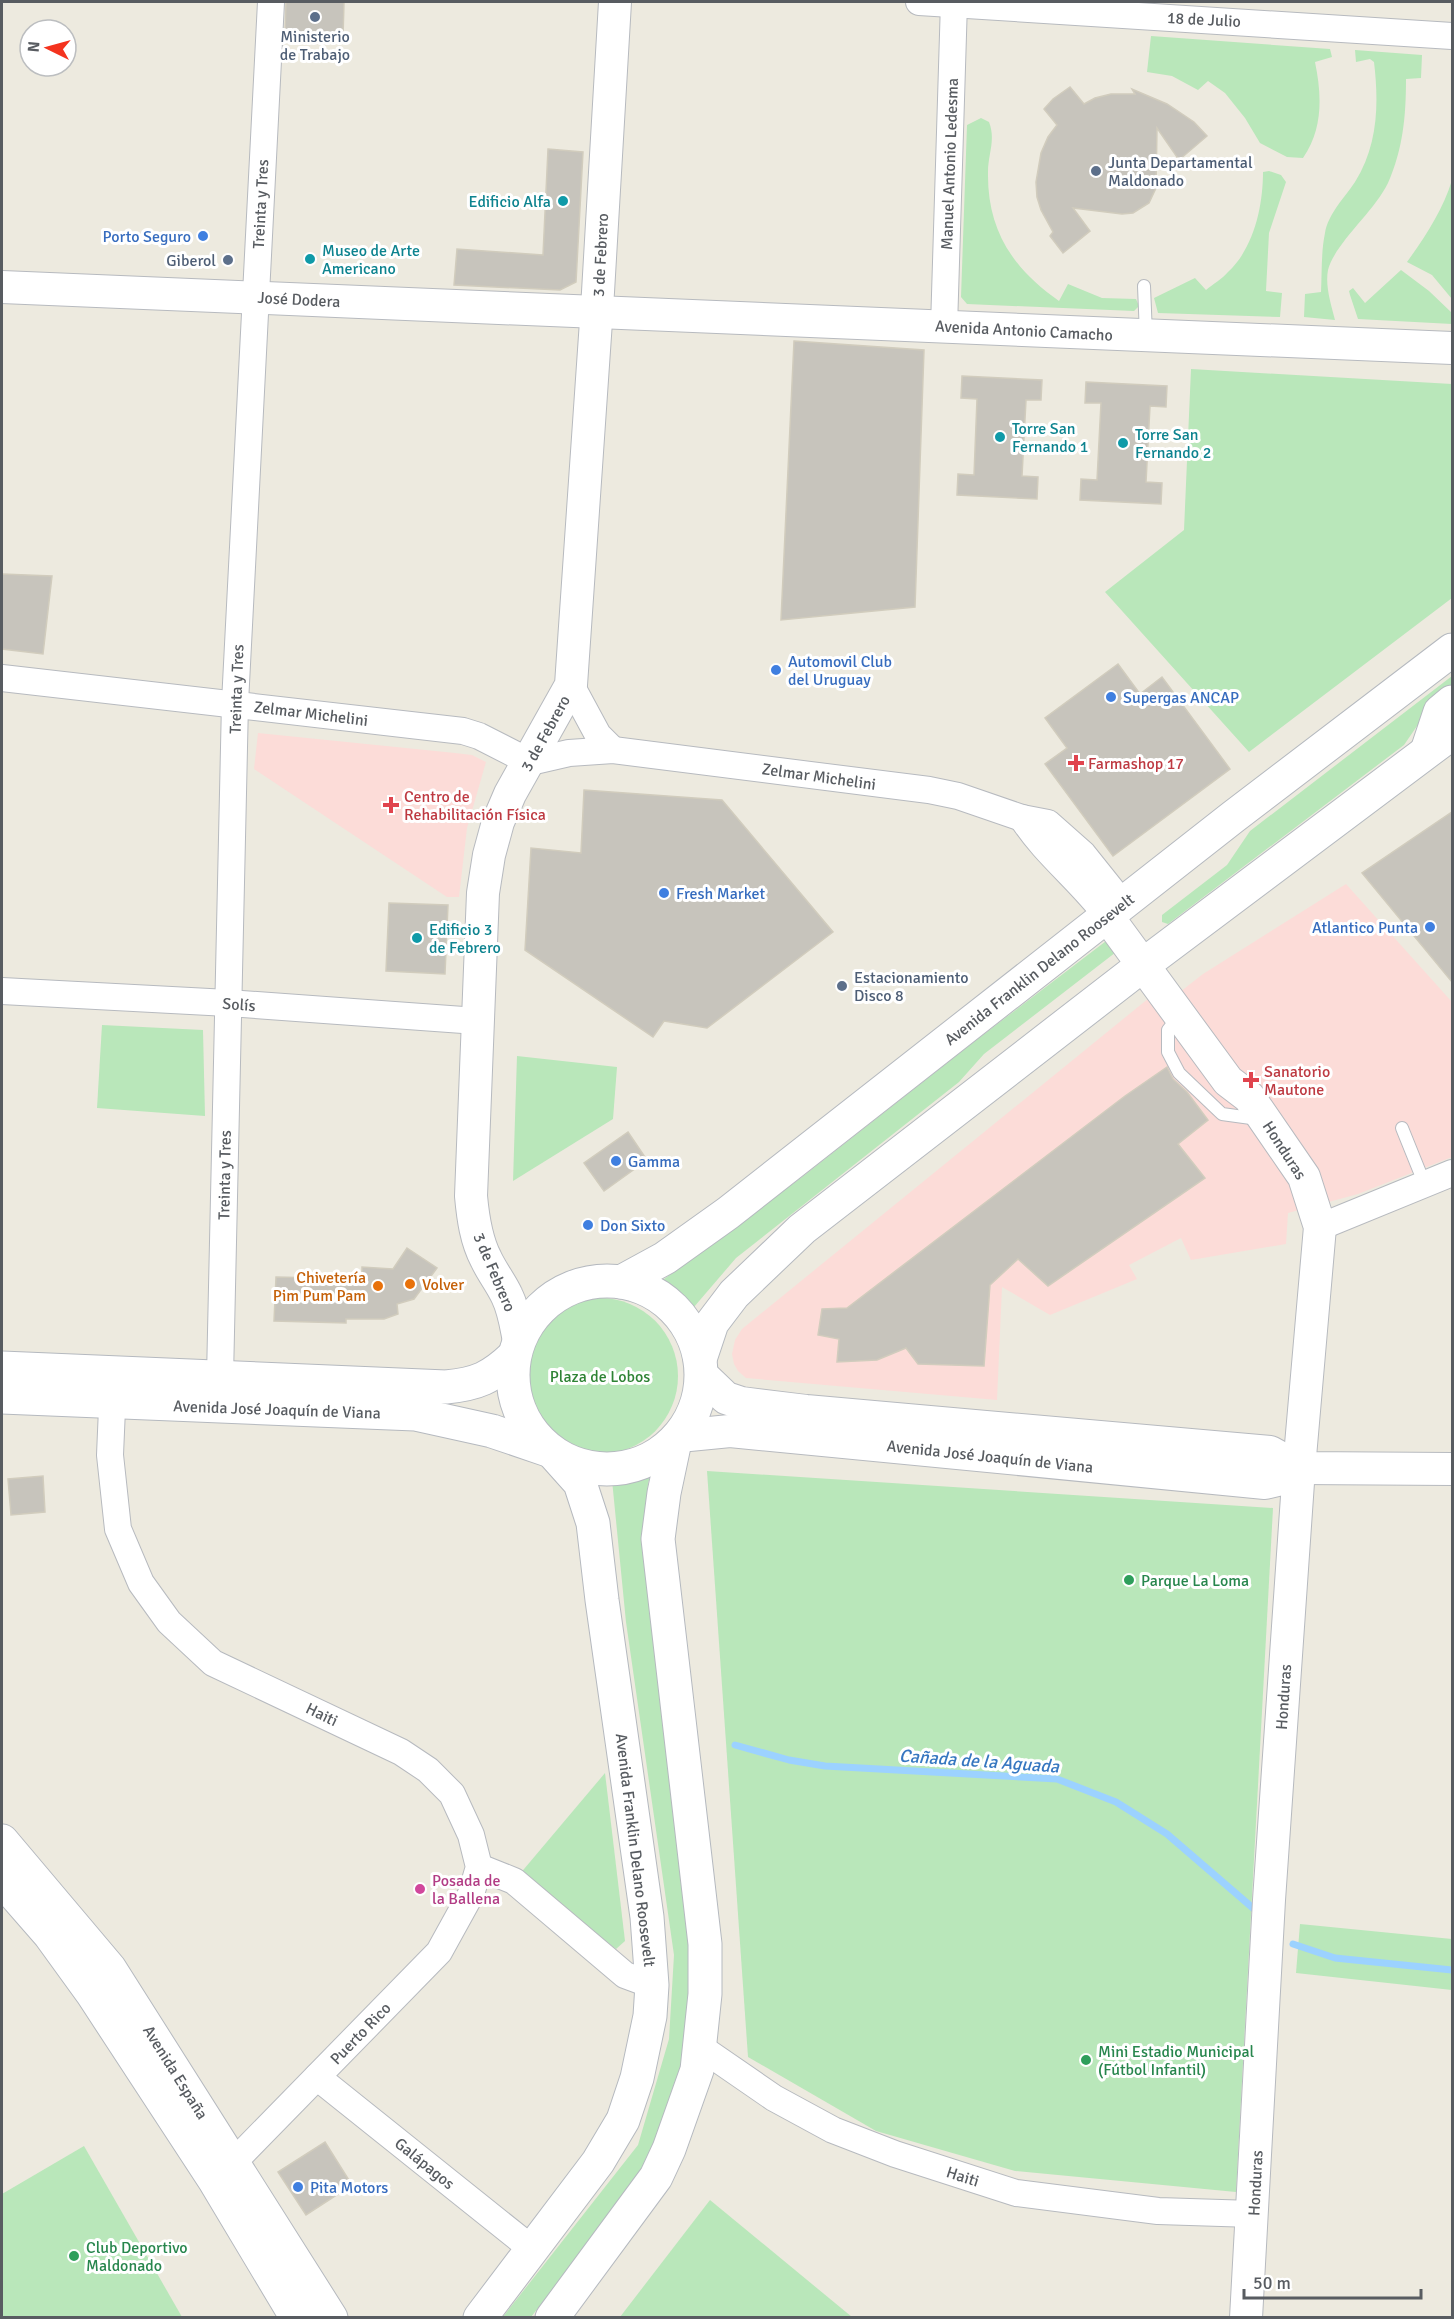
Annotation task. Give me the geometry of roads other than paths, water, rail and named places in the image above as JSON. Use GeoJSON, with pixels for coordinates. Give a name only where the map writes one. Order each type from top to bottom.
{"type":"FeatureCollection","features":[{"type":"Feature","properties":{"kind":"main road","name":"Avenida Franklin Delano Roosevelt"},"geometry":{"type":"LineString","coordinates":[[621,1282],[665,1258],[729,1213],[1115,910],[1452,650]]}},
{"type":"Feature","properties":{"kind":"main road"},"geometry":{"type":"LineString","coordinates":[[701,1366],[693,1336],[681,1316],[664,1300],[644,1288],[621,1282],[591,1281],[562,1291],[541,1306],[528,1323],[517,1349],[512,1380],[516,1403],[532,1432],[551,1452],[579,1466],[604,1470],[630,1467],[654,1457],[677,1438],[689,1420],[697,1400],[701,1366],[712,1323],[735,1294],[802,1229],[1151,959],[1440,742],[1440,712],[1452,702]]}},
{"type":"Feature","properties":{"kind":"main road","name":"Avenida José Joaquín de Viana"},"geometry":{"type":"LineString","coordinates":[[2,1397],[220,1377],[446,1387],[467,1385],[484,1379],[501,1369],[517,1349]]}},
{"type":"Feature","properties":{"kind":"main road","name":"Avenida José Joaquín de Viana"},"geometry":{"type":"LineString","coordinates":[[2,1368],[113,1387],[415,1414],[492,1431],[551,1452]]}},
{"type":"Feature","properties":{"kind":"main road"},"geometry":{"type":"LineString","coordinates":[[552,2318],[656,2177],[669,2149],[697,2070],[705,1994],[705,1944],[658,1539],[664,1493],[677,1438]]}},
{"type":"Feature","properties":{"kind":"main road","name":"Avenida Franklin Delano Roosevelt"},"geometry":{"type":"LineString","coordinates":[[480,2318],[598,2162],[623,2120],[646,2041],[652,1985],[647,1917],[593,1523],[580,1483],[551,1452]]}},
{"type":"Feature","properties":{"kind":"main road","name":"Avenida España"},"geometry":{"type":"LineString","coordinates":[[2,1841],[111,1969],[225,2172],[297,2318]]}},
{"type":"Feature","properties":{"kind":"main road","name":"Avenida España"},"geometry":{"type":"LineString","coordinates":[[2,1880],[50,1935],[331,2318]]}},
{"type":"Feature","properties":{"kind":"street","name":"Treinta y Tres"},"geometry":{"type":"LineString","coordinates":[[220,1377],[235,704],[271,2]]}},
{"type":"Feature","properties":{"kind":"street","name":"3 de Febrero"},"geometry":{"type":"LineString","coordinates":[[517,1349],[510,1303],[485,1258],[473,1218],[471,1196],[483,893],[489,855],[498,822],[510,794],[530,762],[571,685],[615,2]]}},
{"type":"Feature","properties":{"kind":"street","name":"18 de Julio"},"geometry":{"type":"LineString","coordinates":[[919,2],[1452,36]]}},
{"type":"Feature","properties":{"kind":"street","name":"Manuel Antonio Ledesma"},"geometry":{"type":"LineString","coordinates":[[944,327],[953,3]]}},
{"type":"Feature","properties":{"kind":"street","name":"José Dodera"},"geometry":{"type":"LineString","coordinates":[[2,287],[596,312]]}},
{"type":"Feature","properties":{"kind":"street","name":"Avenida Antonio Camacho"},"geometry":{"type":"LineString","coordinates":[[596,312],[1452,348]]}},
{"type":"Feature","properties":{"kind":"street","name":"Zelmar Michelini"},"geometry":{"type":"LineString","coordinates":[[2,678],[463,731],[479,736],[530,762],[569,753],[613,750],[929,790],[958,796],[1022,818],[1035,839],[1115,910]]}},
{"type":"Feature","properties":{"kind":"street"},"geometry":{"type":"LineString","coordinates":[[571,685],[598,735],[613,750]]}},
{"type":"Feature","properties":{"kind":"street","name":"Honduras"},"geometry":{"type":"LineString","coordinates":[[1115,910],[1242,1075],[1255,1105],[1304,1177],[1320,1227],[1299,1468],[1269,1900],[1246,2318]]}},
{"type":"Feature","properties":{"kind":"street","name":"Honduras"},"geometry":{"type":"LineString","coordinates":[[1151,959],[1180,1015],[1228,1081],[1255,1105]]}},
{"type":"Feature","properties":{"kind":"street","name":"Solís"},"geometry":{"type":"LineString","coordinates":[[2,991],[228,1003],[477,1021]]}},
{"type":"Feature","properties":{"kind":"street"},"geometry":{"type":"LineString","coordinates":[[1320,1227],[1452,1173]]}},
{"type":"Feature","properties":{"kind":"street","name":"Avenida José Joaquín de Viana"},"geometry":{"type":"LineString","coordinates":[[701,1366],[726,1398],[741,1403],[824,1414],[982,1441]]}},
{"type":"Feature","properties":{"kind":"street","name":"Haiti"},"geometry":{"type":"LineString","coordinates":[[113,1387],[110,1455],[118,1529],[141,1583],[169,1622],[213,1663],[401,1752],[428,1770],[452,1794],[471,1834],[479,1867]]}},
{"type":"Feature","properties":{"kind":"street","name":"Avenida José Joaquín de Viana"},"geometry":{"type":"LineString","coordinates":[[677,1438],[730,1431],[1270,1452],[1299,1468],[1452,1469]]}},
{"type":"Feature","properties":{"kind":"street"},"geometry":{"type":"LineString","coordinates":[[479,1867],[514,1881],[625,1975],[652,1985]]}},
{"type":"Feature","properties":{"kind":"street","name":"Puerto Rico"},"geometry":{"type":"LineString","coordinates":[[225,2172],[439,1952],[471,1894],[479,1867]]}},
{"type":"Feature","properties":{"kind":"street","name":"Haiti"},"geometry":{"type":"LineString","coordinates":[[700,2047],[774,2098],[833,2130],[895,2154],[1016,2193],[1158,2211],[1253,2214]]}},
{"type":"Feature","properties":{"kind":"street","name":"Galápagos"},"geometry":{"type":"LineString","coordinates":[[317,2077],[532,2249]]}},
{"type":"Feature","properties":{"kind":"lane"},"geometry":{"type":"LineString","coordinates":[[1144,286],[1146,336]]}},
{"type":"Feature","properties":{"kind":"lane"},"geometry":{"type":"LineString","coordinates":[[1402,1128],[1425,1185]]}},
{"type":"Feature","properties":{"kind":"waterway","name":"Cañada de la Aguada"},"geometry":{"type":"LineString","coordinates":[[735,1745],[789,1760],[825,1766],[1057,1779],[1116,1802],[1167,1834],[1254,1909]]}},
{"type":"Feature","properties":{"kind":"waterway","name":"Cañada de la Aguada"},"geometry":{"type":"LineString","coordinates":[[1293,1944],[1335,1958],[1452,1970]]}},
{"type":"Feature","properties":{"kind":"place","name":"Ministerio de Trabajo"},"geometry":{"type":"Point","coordinates":[315,17]}},
{"type":"Feature","properties":{"kind":"place","name":"Junta Departamental Maldonado"},"geometry":{"type":"Point","coordinates":[1096,171]}},
{"type":"Feature","properties":{"kind":"place","name":"Edificio Alfa"},"geometry":{"type":"Point","coordinates":[563,201]}},
{"type":"Feature","properties":{"kind":"place","name":"Porto Seguro"},"geometry":{"type":"Point","coordinates":[203,236]}},
{"type":"Feature","properties":{"kind":"place","name":"Museo de Arte Americano"},"geometry":{"type":"Point","coordinates":[310,259]}},
{"type":"Feature","properties":{"kind":"place","name":"Giberol"},"geometry":{"type":"Point","coordinates":[228,260]}},
{"type":"Feature","properties":{"kind":"place","name":"Torre San Fernando 1"},"geometry":{"type":"Point","coordinates":[1000,437]}},
{"type":"Feature","properties":{"kind":"place","name":"Torre San Fernando 2"},"geometry":{"type":"Point","coordinates":[1123,443]}},
{"type":"Feature","properties":{"kind":"place","name":"Automovil Club del Uruguay"},"geometry":{"type":"Point","coordinates":[776,670]}},
{"type":"Feature","properties":{"kind":"place","name":"Supergas ANCAP"},"geometry":{"type":"Point","coordinates":[1111,697]}},
{"type":"Feature","properties":{"kind":"place","name":"Farmashop 17"},"geometry":{"type":"Point","coordinates":[1076,763]}},
{"type":"Feature","properties":{"kind":"place","name":"Centro de Rehabilitación Física"},"geometry":{"type":"Point","coordinates":[391,805]}},
{"type":"Feature","properties":{"kind":"place","name":"Fresh Market"},"geometry":{"type":"Point","coordinates":[664,893]}},
{"type":"Feature","properties":{"kind":"place","name":"Atlantico Punta"},"geometry":{"type":"Point","coordinates":[1430,927]}},
{"type":"Feature","properties":{"kind":"place","name":"Edificio 3 de Febrero"},"geometry":{"type":"Point","coordinates":[417,938]}},
{"type":"Feature","properties":{"kind":"place","name":"Estacionamiento Disco 8"},"geometry":{"type":"Point","coordinates":[842,986]}},
{"type":"Feature","properties":{"kind":"place","name":"Sanatorio Mautone"},"geometry":{"type":"Point","coordinates":[1251,1080]}},
{"type":"Feature","properties":{"kind":"place","name":"Gamma"},"geometry":{"type":"Point","coordinates":[616,1161]}},
{"type":"Feature","properties":{"kind":"place","name":"Don Sixto"},"geometry":{"type":"Point","coordinates":[588,1225]}},
{"type":"Feature","properties":{"kind":"place","name":"Volver"},"geometry":{"type":"Point","coordinates":[410,1284]}},
{"type":"Feature","properties":{"kind":"place","name":"Chivetería Pim Pum Pam"},"geometry":{"type":"Point","coordinates":[378,1286]}},
{"type":"Feature","properties":{"kind":"place","name":"Parque La Loma"},"geometry":{"type":"Point","coordinates":[1129,1580]}},
{"type":"Feature","properties":{"kind":"place","name":"Posada de la Ballena"},"geometry":{"type":"Point","coordinates":[420,1889]}},
{"type":"Feature","properties":{"kind":"place","name":"Mini Estadio Municipal (Fútbol Infantil)"},"geometry":{"type":"Point","coordinates":[1086,2060]}},
{"type":"Feature","properties":{"kind":"place","name":"Pita Motors"},"geometry":{"type":"Point","coordinates":[298,2187]}},
{"type":"Feature","properties":{"kind":"place","name":"Club Deportivo Maldonado"},"geometry":{"type":"Point","coordinates":[74,2256]}},
{"type":"Feature","properties":{"kind":"park label","name":"Plaza de Lobos"},"geometry":{"type":"Point","coordinates":[600,1376]}}]}
